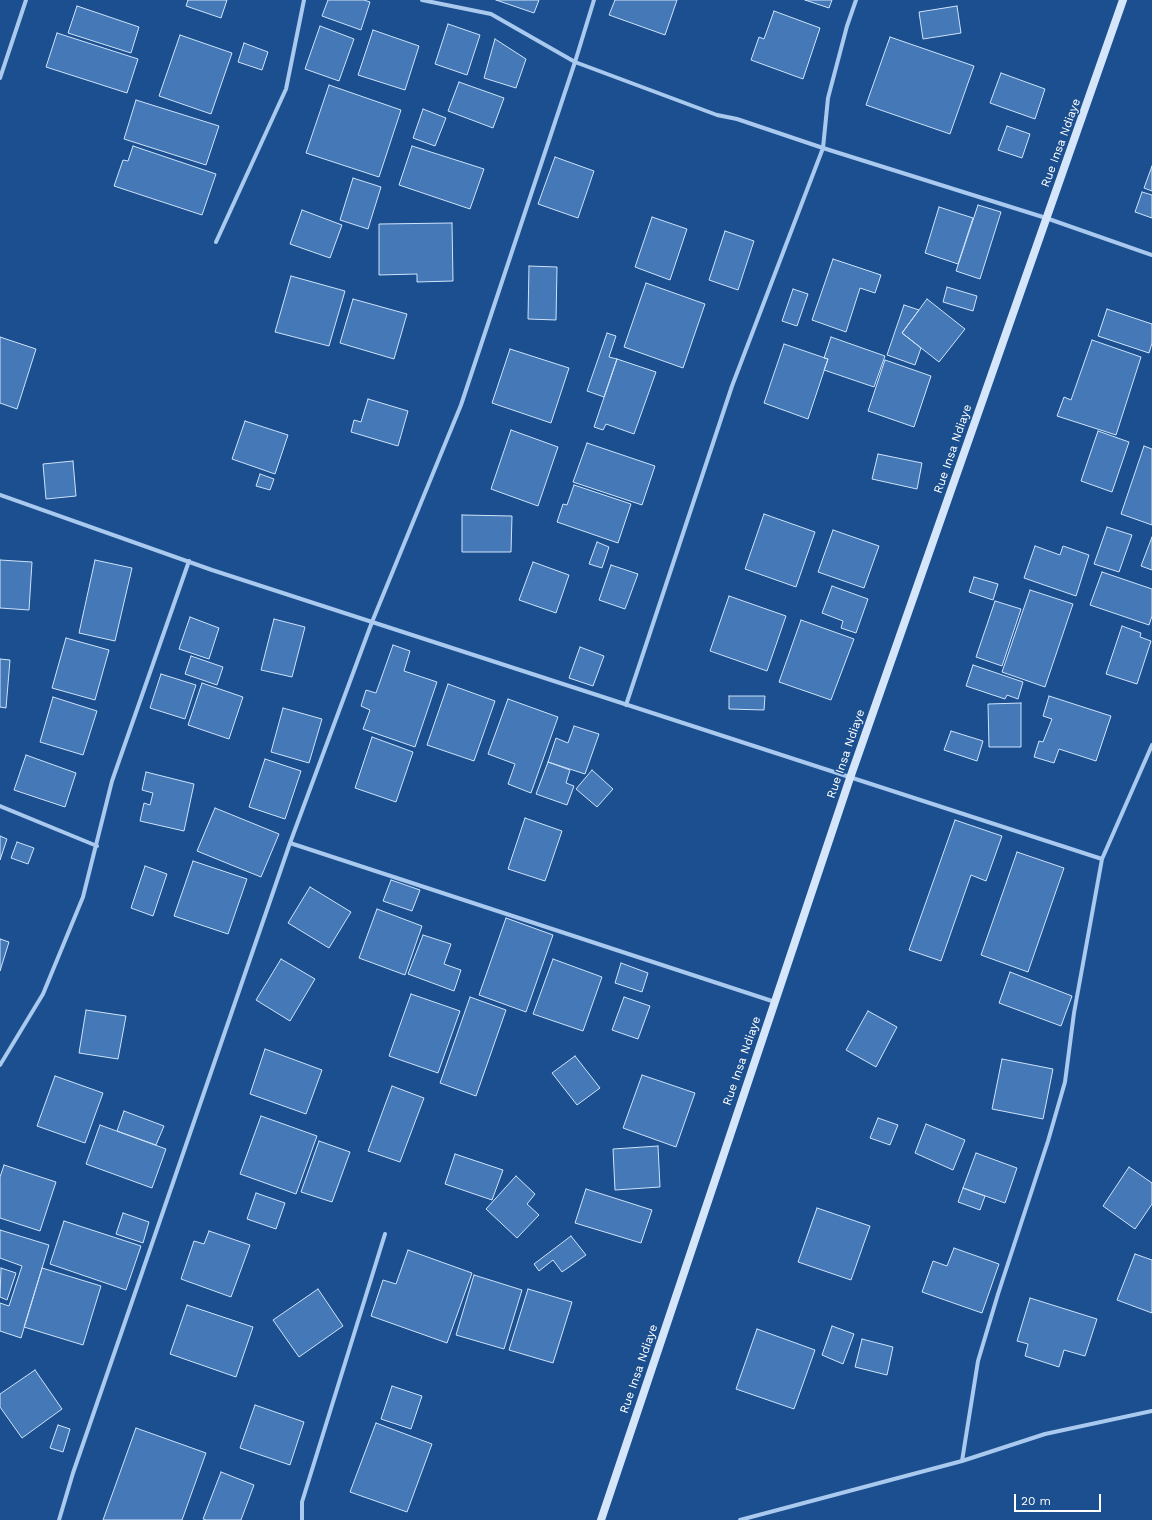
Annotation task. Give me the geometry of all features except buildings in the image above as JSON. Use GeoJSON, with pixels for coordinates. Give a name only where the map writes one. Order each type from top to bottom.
{"type":"FeatureCollection","features":[{"type":"Feature","properties":{"kind":"main road","name":"Rue Insa Ndiaye"},"geometry":{"type":"LineString","coordinates":[[601,1520],[850,778],[1123,0]]}},
{"type":"Feature","properties":{"kind":"street"},"geometry":{"type":"LineString","coordinates":[[0,78],[26,0]]}},
{"type":"Feature","properties":{"kind":"street"},"geometry":{"type":"LineString","coordinates":[[216,242],[286,89],[304,0]]}},
{"type":"Feature","properties":{"kind":"street"},"geometry":{"type":"LineString","coordinates":[[422,0],[491,14],[575,62],[717,115],[737,118],[823,148],[1046,218],[1152,255]]}},
{"type":"Feature","properties":{"kind":"street"},"geometry":{"type":"LineString","coordinates":[[59,1520],[73,1473],[290,843],[372,622],[461,404],[575,62],[594,0]]}},
{"type":"Feature","properties":{"kind":"street"},"geometry":{"type":"LineString","coordinates":[[626,705],[732,386],[823,148],[828,98],[846,26],[856,0]]}},
{"type":"Feature","properties":{"kind":"street"},"geometry":{"type":"LineString","coordinates":[[0,496],[212,570],[1102,859]]}},
{"type":"Feature","properties":{"kind":"street"},"geometry":{"type":"LineString","coordinates":[[0,1065],[43,994],[83,898],[112,781],[189,562]]}},
{"type":"Feature","properties":{"kind":"street"},"geometry":{"type":"LineString","coordinates":[[962,1461],[978,1360],[1048,1141],[1065,1082],[1074,1013],[1102,859],[1152,745]]}},
{"type":"Feature","properties":{"kind":"street"},"geometry":{"type":"LineString","coordinates":[[0,806],[97,846]]}},
{"type":"Feature","properties":{"kind":"street"},"geometry":{"type":"LineString","coordinates":[[290,843],[775,1002]]}},
{"type":"Feature","properties":{"kind":"street"},"geometry":{"type":"LineString","coordinates":[[302,1520],[302,1502],[385,1234]]}},
{"type":"Feature","properties":{"kind":"street"},"geometry":{"type":"LineString","coordinates":[[740,1520],[962,1461],[1045,1434],[1152,1410]]}}]}
